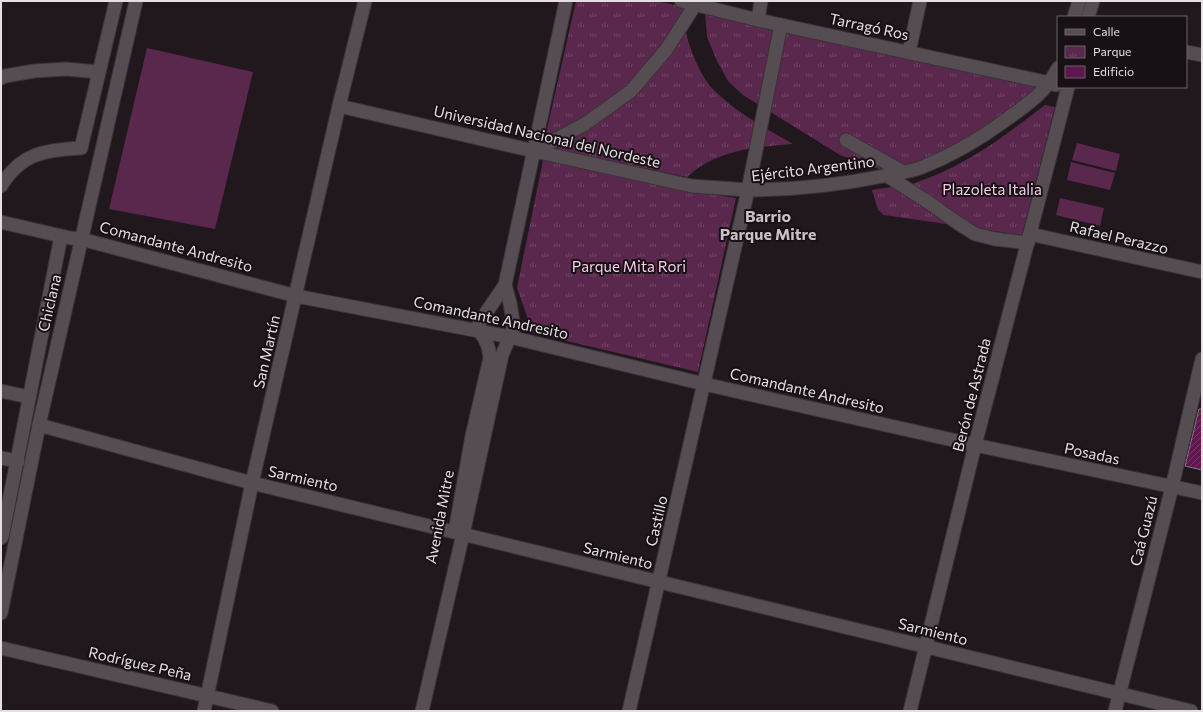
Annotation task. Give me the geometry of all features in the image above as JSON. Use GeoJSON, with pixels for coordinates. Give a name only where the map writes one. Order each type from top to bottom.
{"type":"FeatureCollection","features":[{"type":"Feature","properties":{"kind":"street"},"geometry":{"type":"LineString","coordinates":[[1,186],[13,170],[27,158],[44,152],[81,148],[114,1]]}},
{"type":"Feature","properties":{"kind":"street","name":"Chiclana"},"geometry":{"type":"LineString","coordinates":[[1,613],[39,425],[136,1]]}},
{"type":"Feature","properties":{"kind":"street","name":"San Martín"},"geometry":{"type":"LineString","coordinates":[[204,711],[252,484],[365,1]]}},
{"type":"Feature","properties":{"kind":"street"},"geometry":{"type":"LineString","coordinates":[[478,330],[479,323],[505,285],[566,1]]}},
{"type":"Feature","properties":{"kind":"street","name":"Tarragó Ros"},"geometry":{"type":"LineString","coordinates":[[681,1],[758,20],[1057,85]]}},
{"type":"Feature","properties":{"kind":"street"},"geometry":{"type":"LineString","coordinates":[[758,20],[761,1]]}},
{"type":"Feature","properties":{"kind":"street"},"geometry":{"type":"LineString","coordinates":[[909,52],[920,1]]}},
{"type":"Feature","properties":{"kind":"street"},"geometry":{"type":"LineString","coordinates":[[1074,16],[1079,1]]}},
{"type":"Feature","properties":{"kind":"street"},"geometry":{"type":"LineString","coordinates":[[1088,16],[1093,1]]}},
{"type":"Feature","properties":{"kind":"street"},"geometry":{"type":"LineString","coordinates":[[534,151],[585,124],[631,91],[666,50],[695,5]]}},
{"type":"Feature","properties":{"kind":"street"},"geometry":{"type":"LineString","coordinates":[[748,190],[781,24]]}},
{"type":"Feature","properties":{"kind":"street"},"geometry":{"type":"LineString","coordinates":[[1187,52],[1202,55]]}},
{"type":"Feature","properties":{"kind":"street"},"geometry":{"type":"LineString","coordinates":[[1,78],[34,71],[66,69],[99,72]]}},
{"type":"Feature","properties":{"kind":"street","name":"Ejército Argentino"},"geometry":{"type":"LineString","coordinates":[[704,384],[748,190],[779,190],[815,187],[919,169],[957,151],[992,130],[1027,105],[1057,88]]}},
{"type":"Feature","properties":{"kind":"street","name":"Berón de Astrada"},"geometry":{"type":"LineString","coordinates":[[910,711],[927,647],[975,445],[1029,238],[1061,88]]}},
{"type":"Feature","properties":{"kind":"street","name":"Universidad Nacional del Nordeste"},"geometry":{"type":"LineString","coordinates":[[340,106],[692,186],[748,190]]}},
{"type":"Feature","properties":{"kind":"street"},"geometry":{"type":"LineString","coordinates":[[846,140],[903,172]]}},
{"type":"Feature","properties":{"kind":"street","name":"Rafael Perazzo"},"geometry":{"type":"LineString","coordinates":[[886,175],[975,234],[995,239],[1029,238],[1202,272]]}},
{"type":"Feature","properties":{"kind":"street","name":"Comandante Andresito"},"geometry":{"type":"LineString","coordinates":[[1,222],[81,239],[296,296],[510,337],[704,384],[975,445]]}},
{"type":"Feature","properties":{"kind":"street"},"geometry":{"type":"LineString","coordinates":[[1,538],[18,461],[29,397],[62,236]]}},
{"type":"Feature","properties":{"kind":"street","name":"Avenida Mitre"},"geometry":{"type":"LineString","coordinates":[[413,711],[459,533],[502,355],[514,327],[505,285]]}},
{"type":"Feature","properties":{"kind":"street","name":"Avenida Mitre"},"geometry":{"type":"LineString","coordinates":[[422,711],[459,533],[472,436],[490,358],[489,348],[485,339],[478,330]]}},
{"type":"Feature","properties":{"kind":"street","name":"Caá Guazú"},"geometry":{"type":"LineString","coordinates":[[1115,711],[1172,487],[1202,359]]}},
{"type":"Feature","properties":{"kind":"street","name":"Castillo"},"geometry":{"type":"LineString","coordinates":[[629,711],[704,384]]}},
{"type":"Feature","properties":{"kind":"street"},"geometry":{"type":"LineString","coordinates":[[1,391],[29,397]]}},
{"type":"Feature","properties":{"kind":"street","name":"Sarmiento"},"geometry":{"type":"LineString","coordinates":[[39,425],[252,484],[1191,711]]}},
{"type":"Feature","properties":{"kind":"street","name":"Posadas"},"geometry":{"type":"LineString","coordinates":[[975,445],[1202,493]]}},
{"type":"Feature","properties":{"kind":"street"},"geometry":{"type":"LineString","coordinates":[[1,458],[18,461]]}},
{"type":"Feature","properties":{"kind":"street","name":"Rodríguez Peña"},"geometry":{"type":"LineString","coordinates":[[1,648],[272,711]]}},
{"type":"Feature","properties":{"kind":"green space"},"geometry":{"type":"Polygon","coordinates":[[[576,1],[657,1],[684,7],[685,29],[690,46],[696,62],[708,83],[729,104],[793,144],[750,149],[723,155],[698,168],[687,177],[543,147],[576,1]]]}},
{"type":"Feature","properties":{"kind":"green space"},"geometry":{"type":"Polygon","coordinates":[[[705,12],[1039,87],[988,125],[942,152],[906,166],[879,169],[840,155],[743,95],[728,81],[717,61],[707,37],[705,12]]]}},
{"type":"Feature","properties":{"kind":"green space"},"geometry":{"type":"Polygon","coordinates":[[[147,48],[253,72],[215,229],[109,209],[147,48]]]}},
{"type":"Feature","properties":{"kind":"green space","name":"Plazoleta Italia"},"geometry":{"type":"Polygon","coordinates":[[[1045,105],[1055,107],[1022,235],[884,215],[878,210],[872,190],[915,183],[950,168],[983,150],[1045,105]]]}},
{"type":"Feature","properties":{"kind":"green space"},"geometry":{"type":"Polygon","coordinates":[[[1077,143],[1120,154],[1116,171],[1072,160],[1077,143]]]}},
{"type":"Feature","properties":{"kind":"green space","name":"Parque Mita Rori"},"geometry":{"type":"Polygon","coordinates":[[[543,160],[682,190],[736,198],[698,372],[533,333],[517,288],[543,160]]]}},
{"type":"Feature","properties":{"kind":"green space"},"geometry":{"type":"Polygon","coordinates":[[[1071,162],[1115,173],[1110,190],[1067,180],[1071,162]]]}},
{"type":"Feature","properties":{"kind":"green space"},"geometry":{"type":"Polygon","coordinates":[[[1060,198],[1104,208],[1100,226],[1056,215],[1060,198]]]}},
{"type":"Feature","properties":{"kind":"building"},"geometry":{"type":"Polygon","coordinates":[[[1199,409],[1202,409],[1202,470],[1185,466],[1199,409]]]}},
{"type":"Feature","properties":{"kind":"district","name":"Barrio Parque Mitre"},"geometry":{"type":"Point","coordinates":[768,225]}}]}
